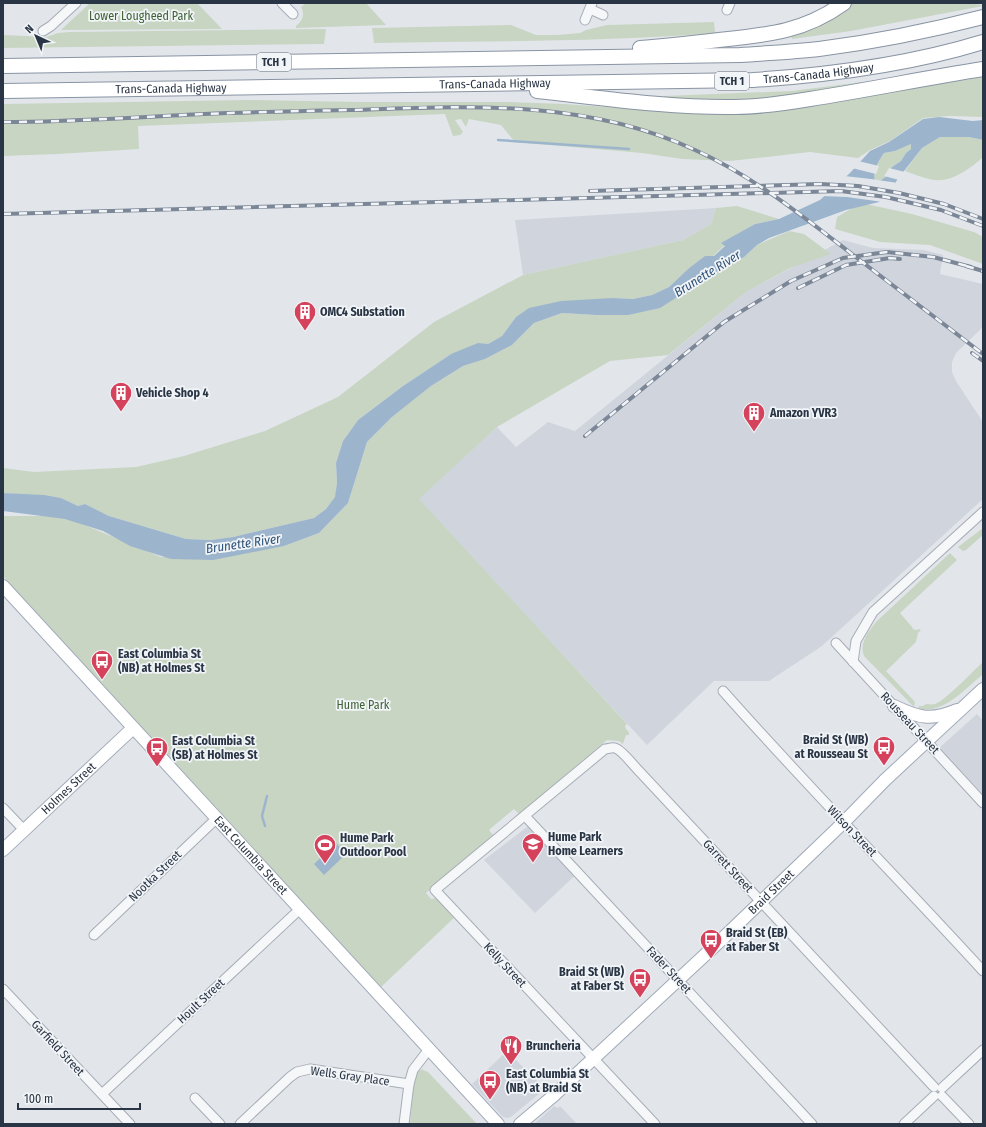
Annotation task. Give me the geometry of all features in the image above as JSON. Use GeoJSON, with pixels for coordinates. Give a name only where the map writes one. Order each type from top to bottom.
{"type":"FeatureCollection","features":[{"type":"Feature","properties":{"kind":"highway"},"geometry":{"type":"LineString","coordinates":[[545,58],[764,36],[785,32],[818,19],[844,3]]}},
{"type":"Feature","properties":{"kind":"highway","name":"Trans-Canada Highway"},"geometry":{"type":"LineString","coordinates":[[3,66],[740,55],[798,51],[873,41],[912,34],[983,17]]}},
{"type":"Feature","properties":{"kind":"highway","name":"Trans-Canada Highway"},"geometry":{"type":"LineString","coordinates":[[3,91],[711,81],[792,77],[832,73],[896,63],[943,53],[983,42]]}},
{"type":"Feature","properties":{"kind":"highway"},"geometry":{"type":"LineString","coordinates":[[477,84],[629,101],[696,106],[736,107],[776,104],[844,94],[948,74],[983,69]]}},
{"type":"Feature","properties":{"kind":"main road","name":"East Columbia Street"},"geometry":{"type":"LineString","coordinates":[[3,586],[498,1124]]}},
{"type":"Feature","properties":{"kind":"main road","name":"Braid Street"},"geometry":{"type":"LineString","coordinates":[[520,1124],[594,1058],[761,902],[885,780],[983,689]]}},
{"type":"Feature","properties":{"kind":"main road"},"geometry":{"type":"LineString","coordinates":[[894,706],[916,716],[927,717],[943,715],[964,707]]}},
{"type":"Feature","properties":{"kind":"main road","name":"Holmes Street"},"geometry":{"type":"LineString","coordinates":[[3,850],[133,728]]}},
{"type":"Feature","properties":{"kind":"street"},"geometry":{"type":"LineString","coordinates":[[43,31],[51,26],[76,3]]}},
{"type":"Feature","properties":{"kind":"street"},"geometry":{"type":"LineString","coordinates":[[282,3],[293,14]]}},
{"type":"Feature","properties":{"kind":"street"},"geometry":{"type":"LineString","coordinates":[[585,20],[591,6],[604,15]]}},
{"type":"Feature","properties":{"kind":"street"},"geometry":{"type":"LineString","coordinates":[[853,662],[856,641],[873,612],[983,512]]}},
{"type":"Feature","properties":{"kind":"street"},"geometry":{"type":"LineString","coordinates":[[955,537],[983,517]]}},
{"type":"Feature","properties":{"kind":"street","name":"Rousseau Street"},"geometry":{"type":"LineString","coordinates":[[836,643],[983,804]]}},
{"type":"Feature","properties":{"kind":"street","name":"Wilson Street"},"geometry":{"type":"LineString","coordinates":[[722,691],[983,971]]}},
{"type":"Feature","properties":{"kind":"street","name":"Garrett Street"},"geometry":{"type":"LineString","coordinates":[[525,816],[605,749],[614,748],[639,771],[969,1124]]}},
{"type":"Feature","properties":{"kind":"street"},"geometry":{"type":"LineString","coordinates":[[3,808],[24,830]]}},
{"type":"Feature","properties":{"kind":"street","name":"Fader Street"},"geometry":{"type":"LineString","coordinates":[[525,816],[812,1124]]}},
{"type":"Feature","properties":{"kind":"street","name":"Kelly Street"},"geometry":{"type":"LineString","coordinates":[[525,816],[435,890],[655,1124]]}},
{"type":"Feature","properties":{"kind":"street","name":"Nootka Street"},"geometry":{"type":"LineString","coordinates":[[94,935],[216,818]]}},
{"type":"Feature","properties":{"kind":"street","name":"Hoult Street"},"geometry":{"type":"LineString","coordinates":[[102,1094],[300,909]]}},
{"type":"Feature","properties":{"kind":"street","name":"Garfield Street"},"geometry":{"type":"LineString","coordinates":[[3,989],[130,1124]]}},
{"type":"Feature","properties":{"kind":"street"},"geometry":{"type":"LineString","coordinates":[[404,1124],[409,1084],[413,1070],[429,1049]]}},
{"type":"Feature","properties":{"kind":"street"},"geometry":{"type":"LineString","coordinates":[[904,1124],[983,1050]]}},
{"type":"Feature","properties":{"kind":"street","name":"Wells Gray Place"},"geometry":{"type":"LineString","coordinates":[[240,1124],[290,1077],[304,1070],[310,1069],[409,1084]]}},
{"type":"Feature","properties":{"kind":"street"},"geometry":{"type":"LineString","coordinates":[[195,1098],[220,1124]]}},
{"type":"Feature","properties":{"kind":"shaded area"},"geometry":{"type":"Polygon","coordinates":[[[716,208],[711,224],[683,240],[523,275],[515,220],[716,208]]]}},
{"type":"Feature","properties":{"kind":"shaded area"},"geometry":{"type":"Polygon","coordinates":[[[843,240],[873,248],[924,250],[943,255],[940,274],[983,284],[983,327],[956,353],[952,362],[952,372],[956,381],[983,422],[983,499],[822,646],[769,681],[714,681],[647,745],[418,499],[497,427],[516,447],[548,422],[575,431],[746,292],[843,240]]]}},
{"type":"Feature","properties":{"kind":"shaded area"},"geometry":{"type":"Polygon","coordinates":[[[977,714],[983,721],[983,796],[939,748],[977,714]]]}},
{"type":"Feature","properties":{"kind":"shaded area","name":"Hume Park Home Learners"},"geometry":{"type":"Polygon","coordinates":[[[536,820],[582,869],[535,913],[484,860],[536,820]]]}},
{"type":"Feature","properties":{"kind":"shaded area"},"geometry":{"type":"Polygon","coordinates":[[[507,1051],[545,1089],[511,1117],[507,1118],[503,1117],[472,1084],[507,1051]]]}},
{"type":"Feature","properties":{"kind":"shaded area"},"geometry":{"type":"Polygon","coordinates":[[[554,1106],[558,1108],[560,1106],[577,1124],[534,1124],[554,1106]]]}},
{"type":"Feature","properties":{"kind":"green space","name":"Lower Lougheed Park"},"geometry":{"type":"Polygon","coordinates":[[[90,3],[197,3],[222,29],[61,30],[90,3]]]}},
{"type":"Feature","properties":{"kind":"green space"},"geometry":{"type":"Polygon","coordinates":[[[306,3],[366,3],[386,25],[296,28],[303,17],[301,7],[306,3]]]}},
{"type":"Feature","properties":{"kind":"green space"},"geometry":{"type":"Polygon","coordinates":[[[853,3],[967,3],[983,6],[851,31],[792,39],[791,35],[842,11],[853,3]]]}},
{"type":"Feature","properties":{"kind":"green space"},"geometry":{"type":"Polygon","coordinates":[[[714,22],[715,33],[545,41],[374,43],[372,28],[511,25],[536,35],[557,35],[580,33],[607,25],[714,22]]]}},
{"type":"Feature","properties":{"kind":"green space"},"geometry":{"type":"Polygon","coordinates":[[[326,29],[324,44],[3,48],[3,35],[46,37],[58,33],[70,32],[326,29]]]}},
{"type":"Feature","properties":{"kind":"green space"},"geometry":{"type":"Polygon","coordinates":[[[983,77],[983,117],[950,116],[923,118],[890,141],[870,150],[858,158],[810,152],[730,161],[682,159],[642,153],[515,142],[501,125],[469,119],[466,127],[461,119],[455,120],[463,132],[460,135],[453,136],[445,114],[138,126],[139,149],[3,156],[3,104],[248,100],[505,102],[564,104],[691,113],[737,114],[770,112],[983,77]]]}},
{"type":"Feature","properties":{"kind":"green space"},"geometry":{"type":"Polygon","coordinates":[[[878,80],[879,83],[745,102],[663,98],[664,96],[792,91],[878,80]]]}},
{"type":"Feature","properties":{"kind":"green space"},"geometry":{"type":"Polygon","coordinates":[[[940,137],[969,137],[983,140],[983,157],[966,171],[948,179],[935,180],[923,178],[905,171],[922,148],[940,137]]]}},
{"type":"Feature","properties":{"kind":"green space"},"geometry":{"type":"Polygon","coordinates":[[[911,144],[911,149],[906,153],[901,161],[892,167],[887,176],[878,182],[875,181],[875,170],[884,153],[895,151],[911,144]]]}},
{"type":"Feature","properties":{"kind":"green space"},"geometry":{"type":"Polygon","coordinates":[[[861,203],[912,214],[974,232],[983,237],[983,264],[930,245],[880,242],[835,229],[837,217],[861,203]]]}},
{"type":"Feature","properties":{"kind":"green space"},"geometry":{"type":"Polygon","coordinates":[[[737,206],[779,219],[755,224],[722,243],[725,245],[713,256],[688,269],[669,287],[652,295],[633,299],[613,298],[516,317],[502,336],[488,344],[451,354],[403,386],[358,420],[343,441],[336,463],[336,497],[326,509],[314,518],[233,537],[211,540],[186,539],[109,516],[85,504],[78,506],[61,498],[3,493],[3,468],[34,472],[136,467],[184,456],[265,431],[338,397],[434,322],[523,275],[683,240],[711,224],[716,208],[737,206]]]}},
{"type":"Feature","properties":{"kind":"green space","name":"Hume Park"},"geometry":{"type":"Polygon","coordinates":[[[789,231],[804,234],[831,254],[790,268],[746,292],[668,355],[610,361],[497,427],[419,499],[627,724],[625,726],[629,732],[629,735],[626,735],[623,744],[619,741],[607,740],[519,814],[514,809],[489,830],[493,835],[426,893],[431,899],[438,898],[456,916],[381,987],[3,576],[3,516],[63,516],[161,557],[223,556],[284,546],[319,533],[348,503],[367,442],[392,417],[431,386],[463,366],[485,359],[512,345],[534,323],[562,313],[628,315],[718,271],[744,257],[757,245],[789,231]]]}},
{"type":"Feature","properties":{"kind":"green space"},"geometry":{"type":"Polygon","coordinates":[[[983,528],[983,535],[966,550],[963,551],[958,547],[983,528]]]}},
{"type":"Feature","properties":{"kind":"green space"},"geometry":{"type":"Polygon","coordinates":[[[950,553],[957,560],[900,613],[913,629],[921,630],[918,633],[916,642],[886,671],[915,702],[914,707],[864,656],[863,646],[868,633],[877,621],[950,553]]]}},
{"type":"Feature","properties":{"kind":"green space"},"geometry":{"type":"Polygon","coordinates":[[[983,662],[983,674],[954,699],[937,708],[928,710],[918,709],[919,706],[940,702],[983,662]]]}},
{"type":"Feature","properties":{"kind":"green space"},"geometry":{"type":"Polygon","coordinates":[[[423,1069],[428,1072],[477,1124],[410,1124],[414,1082],[417,1072],[423,1069]]]}},
{"type":"Feature","properties":{"kind":"water","name":"Brunette River"},"geometry":{"type":"Polygon","coordinates":[[[939,117],[973,121],[983,120],[983,140],[969,137],[940,137],[922,148],[897,180],[892,190],[879,202],[846,210],[769,238],[757,245],[744,257],[718,271],[660,308],[628,315],[562,313],[534,323],[512,345],[485,359],[463,366],[431,386],[392,417],[367,442],[348,503],[319,533],[284,546],[213,560],[171,559],[130,546],[103,531],[65,519],[3,511],[3,493],[44,495],[61,498],[78,506],[85,504],[109,516],[186,539],[211,540],[233,537],[314,518],[326,509],[335,497],[337,483],[336,463],[343,441],[358,420],[403,386],[451,354],[478,343],[488,344],[502,336],[516,317],[529,308],[561,301],[613,298],[633,299],[652,295],[669,287],[688,269],[705,256],[714,256],[725,246],[721,243],[755,224],[779,219],[820,200],[850,173],[870,151],[889,142],[923,119],[939,117]],[[911,144],[895,151],[884,153],[875,170],[875,181],[878,182],[887,176],[892,167],[901,161],[906,153],[911,149],[911,144]]]}},
{"type":"Feature","properties":{"kind":"water"},"geometry":{"type":"Polygon","coordinates":[[[336,843],[346,854],[324,875],[314,864],[336,843]]]}},
{"type":"Feature","properties":{"kind":"pier"},"geometry":{"type":"Polygon","coordinates":[[[858,161],[879,166],[876,174],[852,168],[858,161]]]}},
{"type":"Feature","properties":{"kind":"pier"},"geometry":{"type":"Polygon","coordinates":[[[889,168],[905,172],[899,180],[884,176],[889,168]]]}},
{"type":"Feature","properties":{"kind":"pier"},"geometry":{"type":"Polygon","coordinates":[[[844,176],[898,183],[894,192],[883,202],[847,197],[822,196],[844,176]]]}},
{"type":"Feature","properties":{"kind":"waterway"},"geometry":{"type":"LineString","coordinates":[[498,140],[629,149]]}},
{"type":"Feature","properties":{"kind":"waterway"},"geometry":{"type":"LineString","coordinates":[[265,826],[262,816],[267,796]]}},
{"type":"Feature","properties":{"kind":"railway"},"geometry":{"type":"LineString","coordinates":[[3,122],[439,107],[526,109],[569,114],[611,122],[653,133],[695,150],[759,185],[799,213],[983,354]]}},
{"type":"Feature","properties":{"kind":"railway"},"geometry":{"type":"LineString","coordinates":[[590,191],[820,184],[858,186],[899,193],[944,204],[983,219]]}},
{"type":"Feature","properties":{"kind":"railway"},"geometry":{"type":"LineString","coordinates":[[3,214],[841,191],[886,197],[941,210],[983,226]]}},
{"type":"Feature","properties":{"kind":"railway"},"geometry":{"type":"LineString","coordinates":[[585,436],[724,322],[791,281],[843,258],[887,252],[933,257],[971,267]]}},
{"type":"Feature","properties":{"kind":"railway"},"geometry":{"type":"LineString","coordinates":[[798,288],[846,265],[890,258],[900,259]]}},
{"type":"Feature","properties":{"kind":"railway"},"geometry":{"type":"LineString","coordinates":[[966,266],[983,271]]}},
{"type":"Feature","properties":{"kind":"railway"},"geometry":{"type":"LineString","coordinates":[[972,353],[983,361]]}},
{"type":"Feature","properties":{"kind":"place","name":"OMC4 Substation"},"geometry":{"type":"Point","coordinates":[305,332]}},
{"type":"Feature","properties":{"kind":"place","name":"Vehicle Shop 4"},"geometry":{"type":"Point","coordinates":[121,412]}},
{"type":"Feature","properties":{"kind":"place","name":"Amazon YVR3"},"geometry":{"type":"Point","coordinates":[754,432]}},
{"type":"Feature","properties":{"kind":"place","name":"East Columbia St (NB) at Holmes St"},"geometry":{"type":"Point","coordinates":[102,680]}},
{"type":"Feature","properties":{"kind":"place","name":"Braid St (WB) at Rousseau St"},"geometry":{"type":"Point","coordinates":[884,766]}},
{"type":"Feature","properties":{"kind":"place","name":"East Columbia St (SB) at Holmes St"},"geometry":{"type":"Point","coordinates":[157,768]}},
{"type":"Feature","properties":{"kind":"place","name":"Hume Park Outdoor Pool"},"geometry":{"type":"Point","coordinates":[325,864]}},
{"type":"Feature","properties":{"kind":"place","name":"Hume Park Home Learners"},"geometry":{"type":"Point","coordinates":[533,864]}},
{"type":"Feature","properties":{"kind":"place","name":"Braid St (EB) at Faber St"},"geometry":{"type":"Point","coordinates":[711,960]}},
{"type":"Feature","properties":{"kind":"place","name":"Braid St (WB) at Faber St"},"geometry":{"type":"Point","coordinates":[640,998]}},
{"type":"Feature","properties":{"kind":"place","name":"Bruncheria"},"geometry":{"type":"Point","coordinates":[511,1066]}},
{"type":"Feature","properties":{"kind":"place","name":"East Columbia St (NB) at Braid St"},"geometry":{"type":"Point","coordinates":[490,1100]}}]}
